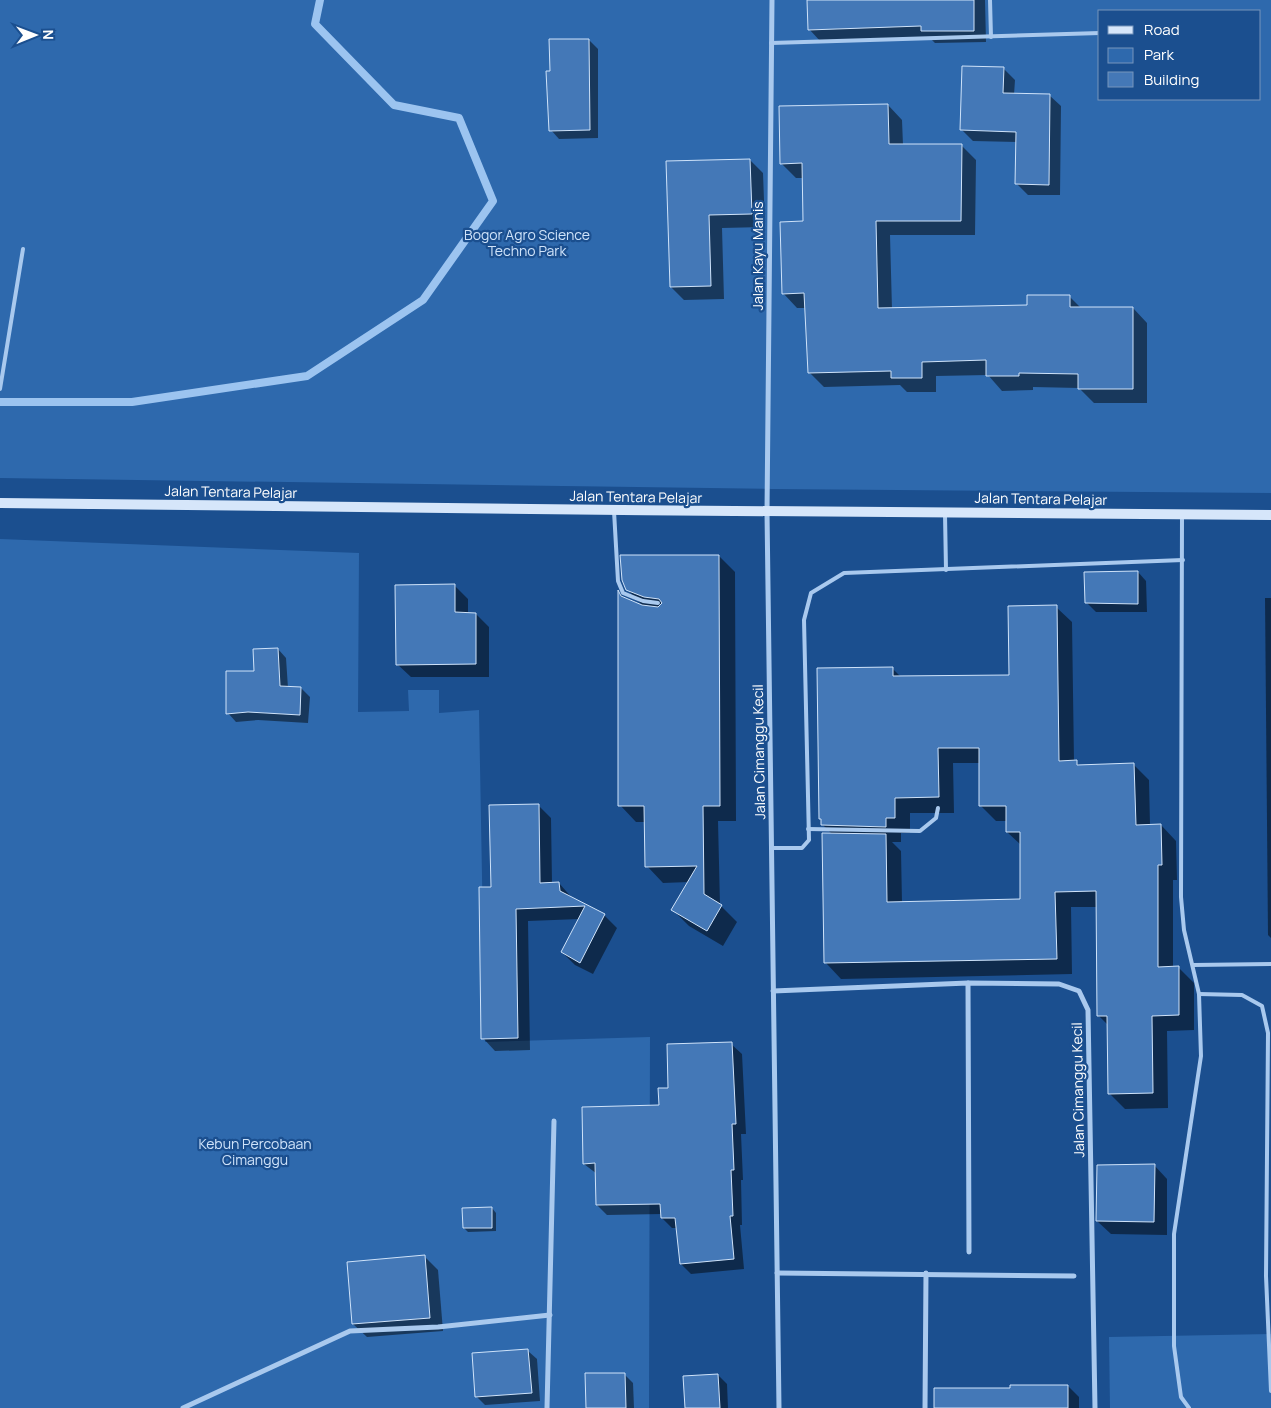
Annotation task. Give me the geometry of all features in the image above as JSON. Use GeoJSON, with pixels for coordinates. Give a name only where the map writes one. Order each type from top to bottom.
{"type":"FeatureCollection","features":[{"type":"Feature","properties":{"kind":"main road","name":"Jalan Tentara Pelajar"},"geometry":{"type":"LineString","coordinates":[[0,503],[614,511],[945,511],[1271,515]]}},
{"type":"Feature","properties":{"kind":"street","name":"Jalan Kayu Manis"},"geometry":{"type":"LineString","coordinates":[[767,512],[772,0]]}},
{"type":"Feature","properties":{"kind":"street","name":"Jalan Cimanggu Kecil"},"geometry":{"type":"LineString","coordinates":[[767,512],[779,1408]]}},
{"type":"Feature","properties":{"kind":"street","name":"Jalan Cimanggu Kecil"},"geometry":{"type":"LineString","coordinates":[[773,991],[968,983],[1059,984],[1079,991],[1088,1010],[1094,1408]]}},
{"type":"Feature","properties":{"kind":"street"},"geometry":{"type":"LineString","coordinates":[[968,983],[969,1252]]}},
{"type":"Feature","properties":{"kind":"street"},"geometry":{"type":"LineString","coordinates":[[547,1408],[554,1121]]}},
{"type":"Feature","properties":{"kind":"street"},"geometry":{"type":"LineString","coordinates":[[777,1273],[926,1273],[1074,1276]]}},
{"type":"Feature","properties":{"kind":"street"},"geometry":{"type":"LineString","coordinates":[[925,1408],[926,1273]]}},
{"type":"Feature","properties":{"kind":"street"},"geometry":{"type":"LineString","coordinates":[[184,1408],[350,1331],[438,1327],[550,1315]]}},
{"type":"Feature","properties":{"kind":"lane"},"geometry":{"type":"LineString","coordinates":[[990,0],[991,37]]}},
{"type":"Feature","properties":{"kind":"lane"},"geometry":{"type":"LineString","coordinates":[[771,43],[1098,33]]}},
{"type":"Feature","properties":{"kind":"lane"},"geometry":{"type":"LineString","coordinates":[[0,388],[23,249]]}},
{"type":"Feature","properties":{"kind":"lane"},"geometry":{"type":"LineString","coordinates":[[614,511],[618,581],[623,593],[643,601],[658,603]]}},
{"type":"Feature","properties":{"kind":"lane"},"geometry":{"type":"LineString","coordinates":[[945,511],[946,570]]}},
{"type":"Feature","properties":{"kind":"lane"},"geometry":{"type":"LineString","coordinates":[[1182,514],[1181,898],[1184,930],[1199,994],[1201,1056],[1174,1234],[1174,1346],[1181,1397],[1189,1408]]}},
{"type":"Feature","properties":{"kind":"lane"},"geometry":{"type":"LineString","coordinates":[[771,848],[802,848],[809,840],[804,620],[811,593],[844,573],[1183,560]]}},
{"type":"Feature","properties":{"kind":"lane"},"geometry":{"type":"LineString","coordinates":[[808,829],[920,831],[936,818],[938,808]]}},
{"type":"Feature","properties":{"kind":"lane"},"geometry":{"type":"LineString","coordinates":[[1193,965],[1271,964]]}},
{"type":"Feature","properties":{"kind":"lane"},"geometry":{"type":"LineString","coordinates":[[1199,994],[1242,996],[1262,1006],[1268,1033],[1266,1276],[1271,1391]]}},
{"type":"Feature","properties":{"kind":"lane"},"geometry":{"type":"LineString","coordinates":[[1266,1276],[1271,1276]]}},
{"type":"Feature","properties":{"kind":"green space","name":"Bogor Agro Science Techno Park"},"geometry":{"type":"Polygon","coordinates":[[[0,0],[1271,0],[1271,493],[773,489],[0,478],[0,0]]]}},
{"type":"Feature","properties":{"kind":"green space","name":"Kebun Percobaan Cimanggu"},"geometry":{"type":"Polygon","coordinates":[[[0,539],[359,553],[358,712],[409,711],[408,690],[439,690],[439,713],[479,710],[485,1042],[650,1037],[649,1408],[0,1408],[0,539]]]}},
{"type":"Feature","properties":{"kind":"green space"},"geometry":{"type":"Polygon","coordinates":[[[1271,1334],[1271,1408],[1110,1408],[1109,1337],[1271,1334]]]}},
{"type":"Feature","properties":{"kind":"building"},"geometry":{"type":"Polygon","coordinates":[[[807,0],[974,0],[974,31],[921,31],[921,26],[808,30],[807,0]]]}},
{"type":"Feature","properties":{"kind":"building"},"geometry":{"type":"Polygon","coordinates":[[[549,39],[589,39],[590,130],[549,131],[546,71],[550,71],[549,39]]]}},
{"type":"Feature","properties":{"kind":"building"},"geometry":{"type":"Polygon","coordinates":[[[962,66],[1004,67],[1003,93],[1050,94],[1049,185],[1015,184],[1016,132],[960,130],[962,66]]]}},
{"type":"Feature","properties":{"kind":"building"},"geometry":{"type":"Polygon","coordinates":[[[888,104],[889,144],[962,144],[961,221],[876,221],[878,308],[1027,305],[1027,295],[1070,295],[1070,307],[1133,307],[1133,389],[1078,389],[1078,374],[1019,373],[1019,376],[986,376],[986,360],[922,362],[922,378],[891,378],[891,371],[808,373],[804,293],[782,294],[780,222],[803,221],[802,163],[780,164],[779,106],[888,104]]]}},
{"type":"Feature","properties":{"kind":"building"},"geometry":{"type":"Polygon","coordinates":[[[750,159],[752,214],[709,215],[711,286],[670,287],[666,161],[750,159]]]}},
{"type":"Feature","properties":{"kind":"building"},"geometry":{"type":"Polygon","coordinates":[[[620,555],[719,555],[720,806],[703,806],[704,894],[722,905],[707,931],[671,910],[697,866],[645,867],[644,806],[618,806],[618,590],[621,596],[642,605],[658,607],[662,603],[659,599],[644,597],[626,590],[622,580],[620,555]]]}},
{"type":"Feature","properties":{"kind":"building"},"geometry":{"type":"Polygon","coordinates":[[[1138,571],[1138,604],[1085,603],[1084,572],[1138,571]]]}},
{"type":"Feature","properties":{"kind":"building"},"geometry":{"type":"Polygon","coordinates":[[[455,584],[455,612],[476,613],[476,664],[396,665],[395,585],[455,584]]]}},
{"type":"Feature","properties":{"kind":"building"},"geometry":{"type":"Polygon","coordinates":[[[1057,605],[1059,761],[1077,760],[1077,765],[1134,763],[1136,825],[1161,824],[1162,865],[1158,865],[1158,967],[1179,966],[1179,1015],[1152,1016],[1153,1093],[1108,1094],[1107,1016],[1097,1016],[1096,891],[1055,892],[1057,959],[824,963],[822,833],[886,834],[887,902],[1020,899],[1020,832],[1006,832],[1006,806],[979,806],[979,748],[938,748],[939,797],[895,798],[895,818],[886,818],[886,827],[821,825],[821,819],[819,819],[817,668],[893,667],[893,676],[1009,675],[1008,606],[1057,605]]]}},
{"type":"Feature","properties":{"kind":"building"},"geometry":{"type":"Polygon","coordinates":[[[278,648],[280,686],[301,687],[300,715],[248,712],[226,714],[226,671],[254,671],[253,649],[278,648]]]}},
{"type":"Feature","properties":{"kind":"building"},"geometry":{"type":"Polygon","coordinates":[[[539,804],[540,883],[559,882],[560,891],[605,914],[580,963],[561,952],[585,906],[516,909],[518,1038],[481,1039],[479,887],[491,887],[489,805],[539,804]]]}},
{"type":"Feature","properties":{"kind":"building"},"geometry":{"type":"Polygon","coordinates":[[[732,1042],[736,1124],[732,1124],[733,1216],[730,1216],[734,1259],[680,1264],[675,1218],[661,1218],[660,1204],[596,1205],[595,1163],[583,1164],[582,1107],[659,1105],[658,1088],[668,1088],[667,1044],[732,1042]]]}},
{"type":"Feature","properties":{"kind":"building"},"geometry":{"type":"Polygon","coordinates":[[[1155,1164],[1154,1222],[1096,1221],[1097,1165],[1155,1164]]]}},
{"type":"Feature","properties":{"kind":"building"},"geometry":{"type":"Polygon","coordinates":[[[492,1207],[492,1228],[463,1228],[462,1208],[492,1207]]]}},
{"type":"Feature","properties":{"kind":"building"},"geometry":{"type":"Polygon","coordinates":[[[425,1255],[430,1318],[352,1324],[347,1262],[425,1255]]]}},
{"type":"Feature","properties":{"kind":"building"},"geometry":{"type":"Polygon","coordinates":[[[528,1349],[532,1393],[475,1397],[472,1353],[528,1349]]]}},
{"type":"Feature","properties":{"kind":"building"},"geometry":{"type":"Polygon","coordinates":[[[585,1373],[625,1373],[626,1408],[586,1408],[585,1373]]]}},
{"type":"Feature","properties":{"kind":"building"},"geometry":{"type":"Polygon","coordinates":[[[718,1374],[720,1408],[685,1408],[683,1376],[718,1374]]]}},
{"type":"Feature","properties":{"kind":"building"},"geometry":{"type":"Polygon","coordinates":[[[1010,1385],[1068,1385],[1068,1408],[934,1408],[934,1388],[1010,1388],[1010,1385]]]}},
{"type":"Feature","properties":{"kind":"waterway"},"geometry":{"type":"LineString","coordinates":[[0,402],[132,402],[307,376],[423,300],[493,201],[459,118],[394,105],[315,24],[320,0]]}}]}
